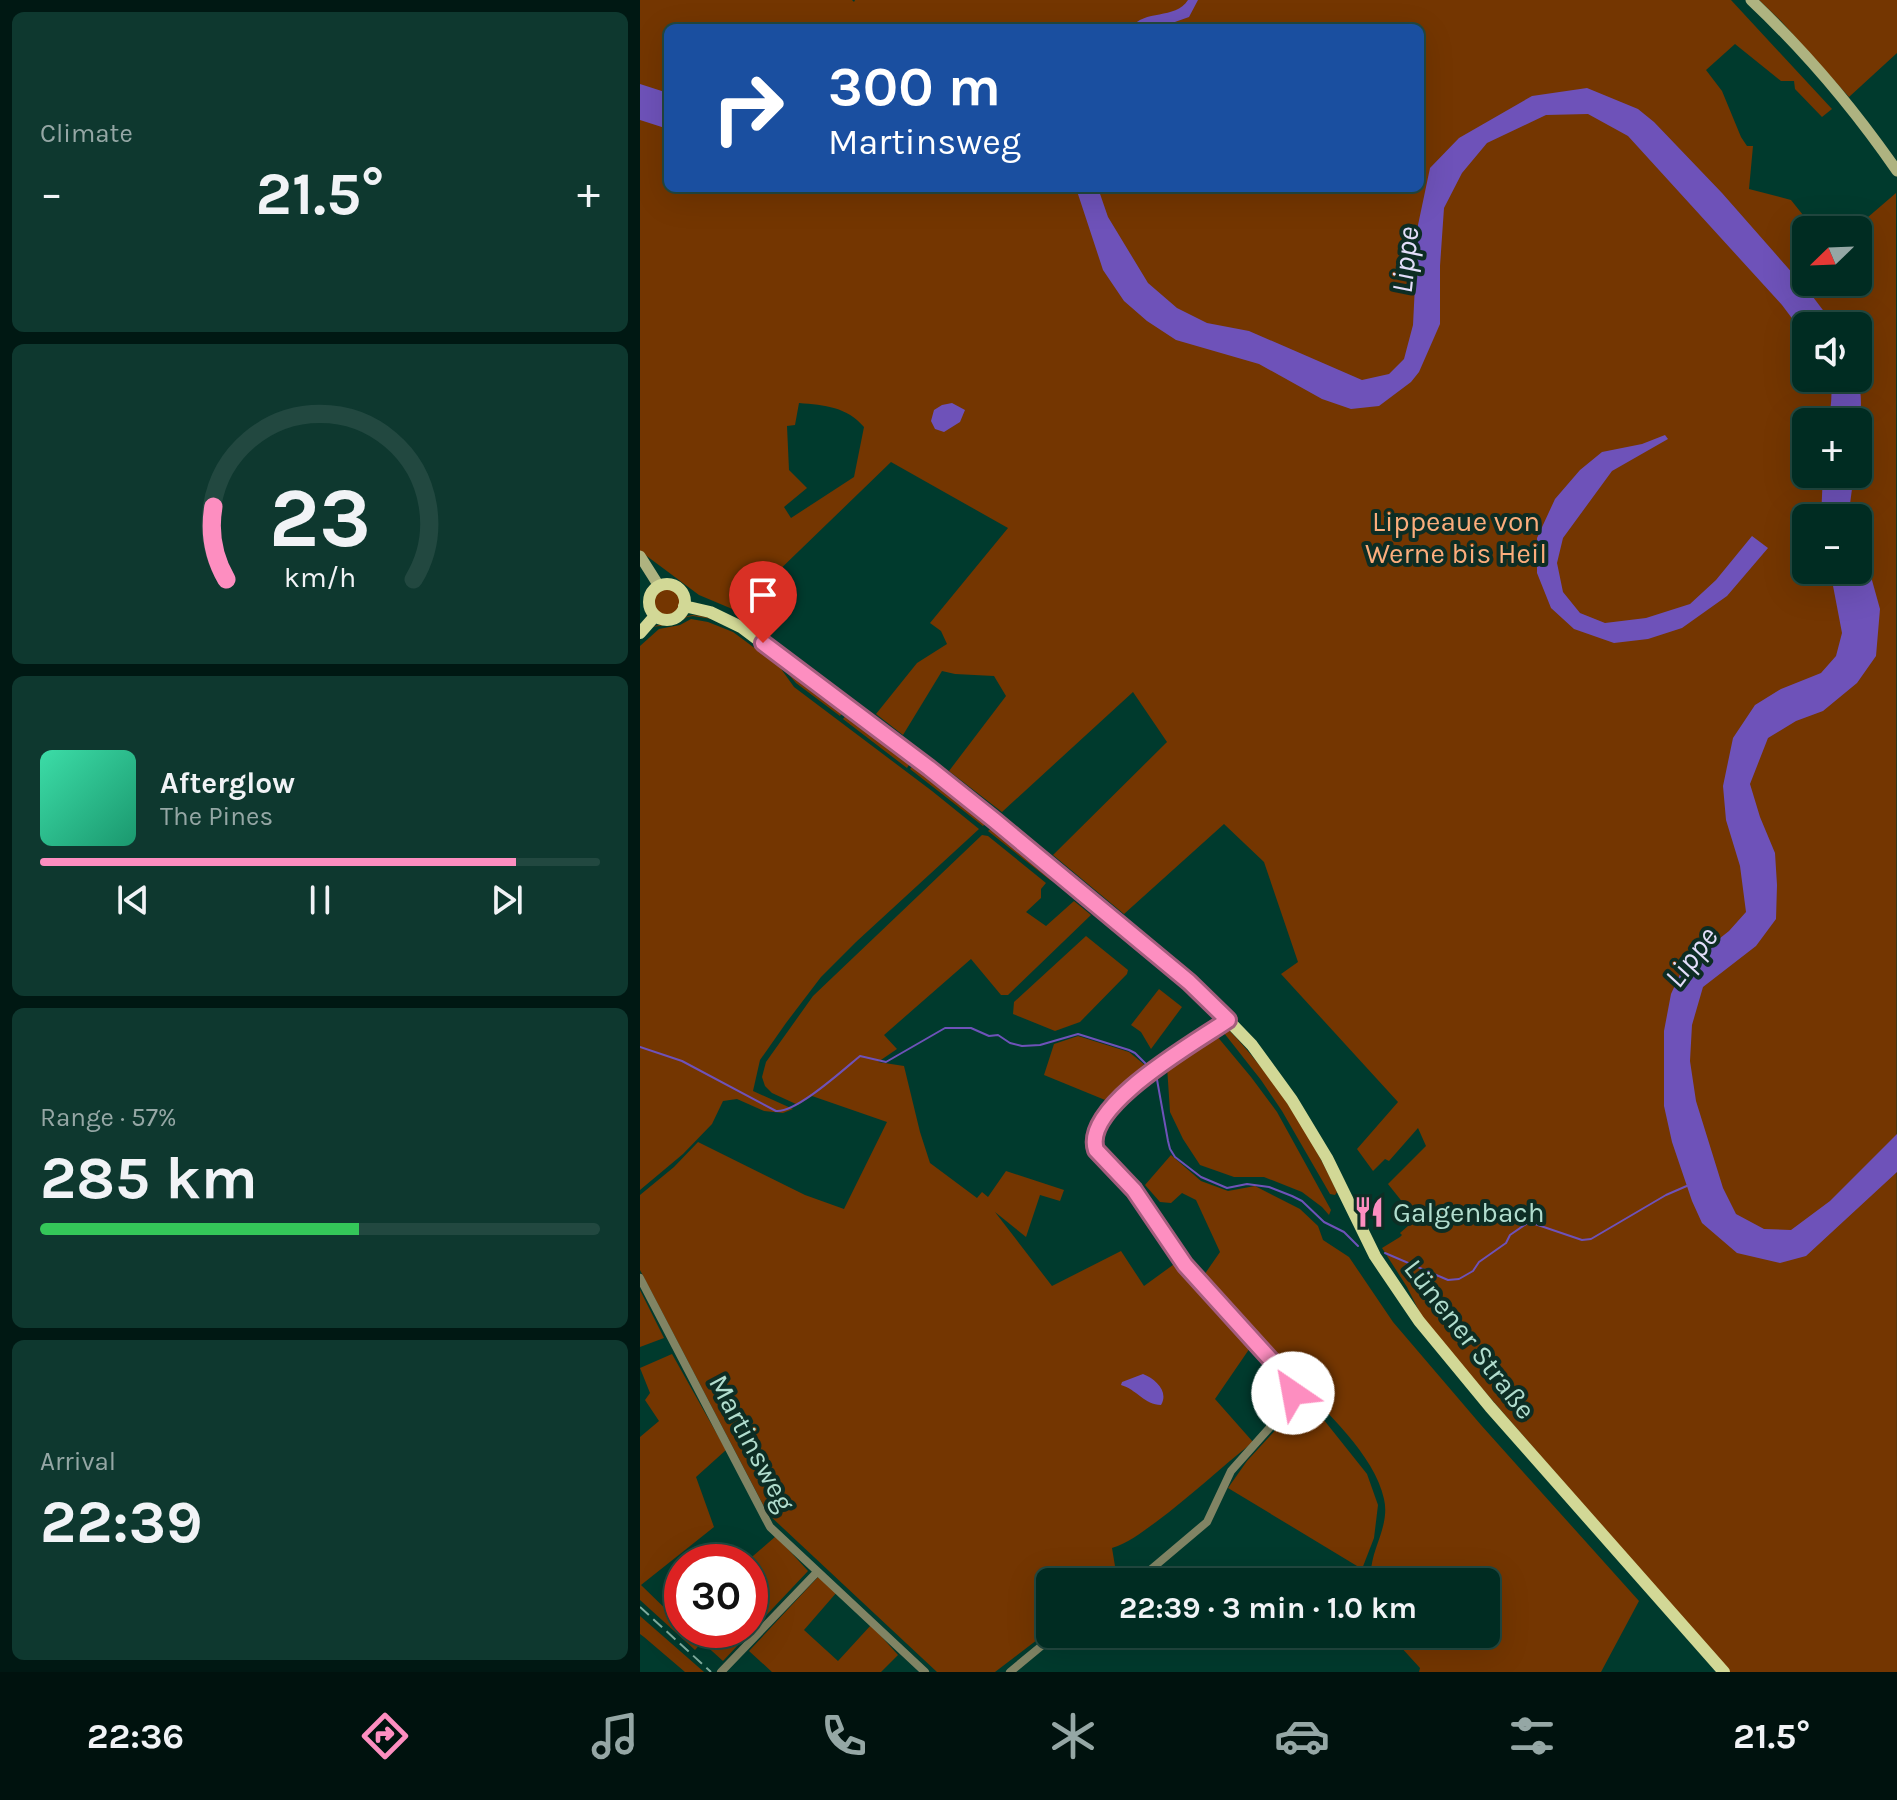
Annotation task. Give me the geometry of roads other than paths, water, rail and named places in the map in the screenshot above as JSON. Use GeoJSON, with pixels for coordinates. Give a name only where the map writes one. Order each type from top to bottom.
{"type":"FeatureCollection","features":[{"type":"Feature","properties":{"kind":"main road"},"geometry":{"type":"LineString","coordinates":[[1751,0],[1838,93],[1897,171]]}},
{"type":"Feature","properties":{"kind":"main road"},"geometry":{"type":"LineString","coordinates":[[640,556],[659,586]]}},
{"type":"Feature","properties":{"kind":"main road"},"geometry":{"type":"LineString","coordinates":[[669,585],[678,589],[684,606],[675,618],[665,620],[655,616],[650,608],[650,598],[659,586],[669,585]]}},
{"type":"Feature","properties":{"kind":"main road","name":"Lünener Straße"},"geometry":{"type":"LineString","coordinates":[[684,606],[710,612],[741,627],[929,768],[1189,982],[1228,1020],[1252,1045],[1292,1100],[1327,1158],[1375,1256],[1419,1321],[1490,1407],[1724,1672]]}},
{"type":"Feature","properties":{"kind":"main road"},"geometry":{"type":"LineString","coordinates":[[640,633],[655,616]]}},
{"type":"Feature","properties":{"kind":"street"},"geometry":{"type":"LineString","coordinates":[[1153,1568],[1207,1522],[1231,1471],[1289,1406],[1294,1388],[1185,1265],[1134,1190],[1096,1150],[1094,1138],[1105,1115],[1149,1072],[1228,1020]]}},
{"type":"Feature","properties":{"kind":"street","name":"Martinsweg"},"geometry":{"type":"LineString","coordinates":[[640,1278],[770,1527],[925,1672]]}},
{"type":"Feature","properties":{"kind":"street"},"geometry":{"type":"LineString","coordinates":[[721,1672],[817,1572]]}},
{"type":"Feature","properties":{"kind":"street"},"geometry":{"type":"LineString","coordinates":[[1010,1672],[1039,1648]]}},
{"type":"Feature","properties":{"kind":"waterway","name":"Galgenbach"},"geometry":{"type":"LineString","coordinates":[[640,1047],[682,1061],[776,1111],[785,1110],[807,1098],[860,1056],[886,1062],[945,1028],[971,1028],[1022,1046],[1040,1045],[1078,1034],[1129,1050],[1152,1070]]}},
{"type":"Feature","properties":{"kind":"waterway","name":"Galgenbach"},"geometry":{"type":"LineString","coordinates":[[1156,1074],[1168,1141],[1175,1157],[1201,1177],[1227,1188],[1247,1184],[1269,1187],[1292,1196],[1302,1201],[1324,1222],[1344,1232],[1358,1246]]}},
{"type":"Feature","properties":{"kind":"waterway","name":"Galgenbach"},"geometry":{"type":"LineString","coordinates":[[1385,1253],[1448,1280],[1459,1279],[1473,1271],[1479,1262],[1529,1222],[1582,1240],[1591,1239],[1689,1185]]}},
{"type":"Feature","properties":{"kind":"railway"},"geometry":{"type":"LineString","coordinates":[[640,1607],[711,1672]]}},
{"type":"Feature","properties":{"kind":"place","name":"Galgenbach"},"geometry":{"type":"Point","coordinates":[1369,1212]}},
{"type":"Feature","properties":{"kind":"water label","name":"Lippe"},"geometry":{"type":"Point","coordinates":[1405,260]}},
{"type":"Feature","properties":{"kind":"water label","name":"Lippe"},"geometry":{"type":"Point","coordinates":[1691,957]}},
{"type":"Feature","properties":{"kind":"park label","name":"Lippeaue von Werne bis Heil"},"geometry":{"type":"Point","coordinates":[1456,537]}}]}
